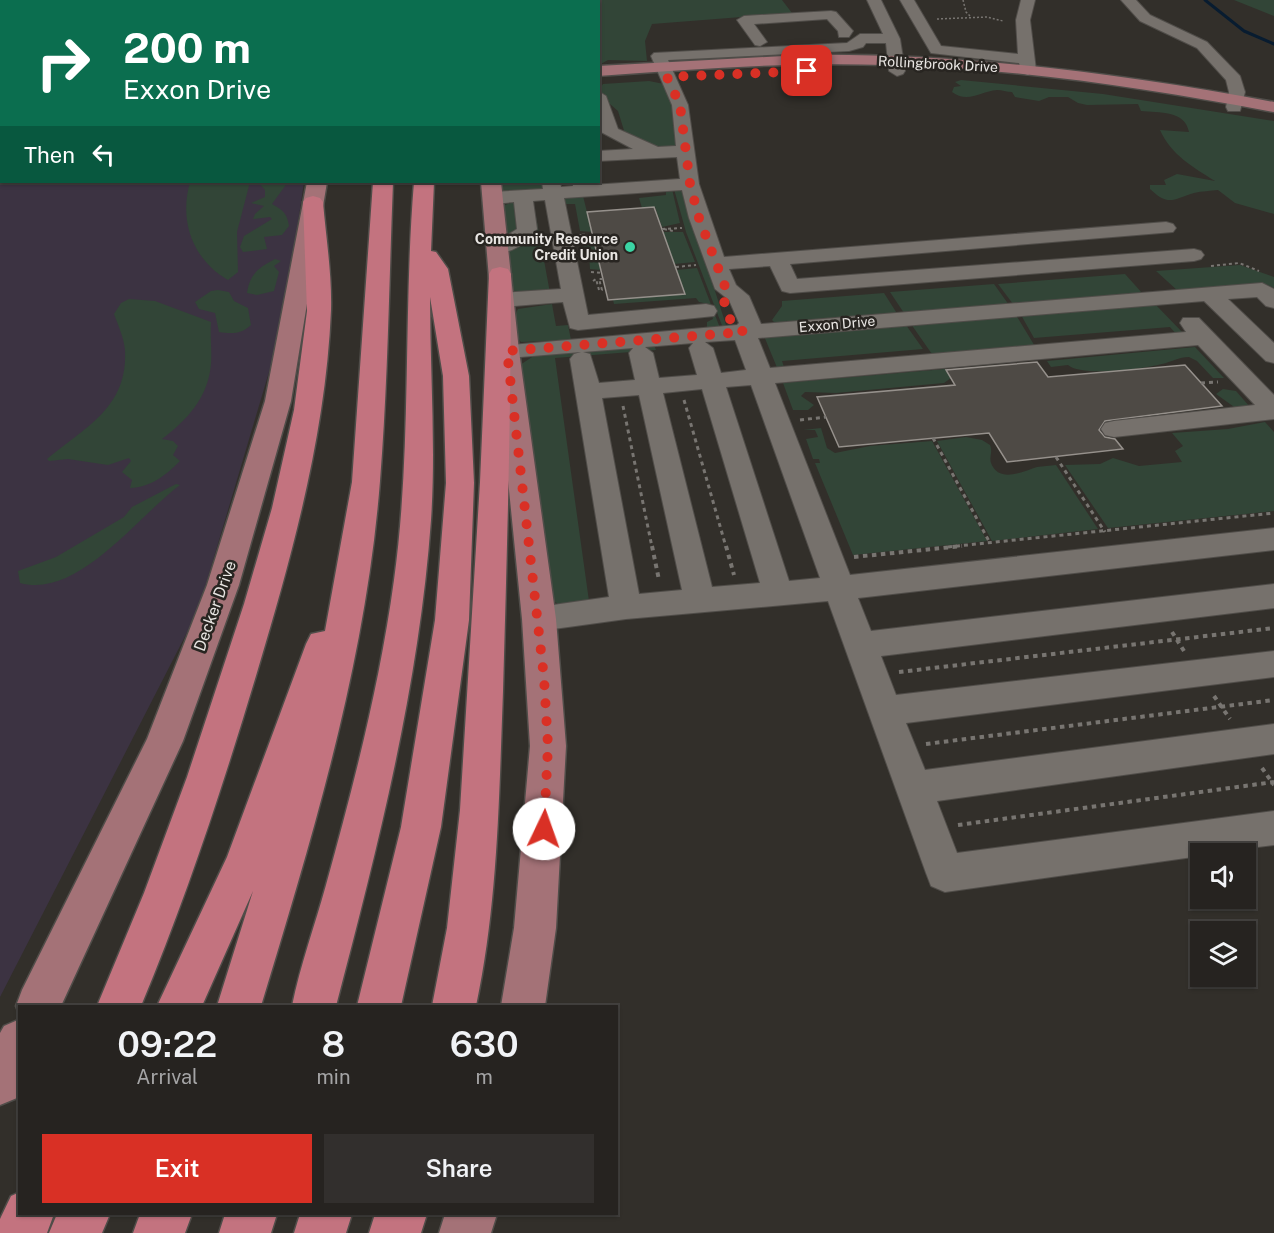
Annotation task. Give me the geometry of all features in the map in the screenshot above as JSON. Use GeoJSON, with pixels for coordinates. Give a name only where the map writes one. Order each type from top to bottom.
{"type":"FeatureCollection","features":[{"type":"Feature","properties":{"kind":"highway"},"geometry":{"type":"LineString","coordinates":[[239,1005],[324,724],[348,601],[366,482],[384,183]]}},
{"type":"Feature","properties":{"kind":"highway"},"geometry":{"type":"LineString","coordinates":[[314,1005],[349,881],[403,628],[416,517],[419,246],[424,183]]}},
{"type":"Feature","properties":{"kind":"highway"},"geometry":{"type":"LineString","coordinates":[[119,1005],[211,761],[265,592],[289,500],[314,364],[319,308],[315,192]]}},
{"type":"Feature","properties":{"kind":"highway"},"geometry":{"type":"LineString","coordinates":[[379,1005],[421,826],[452,620],[460,494],[456,376],[437,269],[419,246]]}},
{"type":"Feature","properties":{"kind":"highway"},"geometry":{"type":"LineString","coordinates":[[454,1005],[462,973],[477,851],[497,454],[500,274]]}},
{"type":"Feature","properties":{"kind":"highway"},"geometry":{"type":"LineString","coordinates":[[179,1005],[244,863],[321,652],[366,482]]}},
{"type":"Feature","properties":{"kind":"highway"},"geometry":{"type":"LineString","coordinates":[[20,1233],[29,1215]]}},
{"type":"Feature","properties":{"kind":"highway"},"geometry":{"type":"LineString","coordinates":[[75,1233],[84,1215]]}},
{"type":"Feature","properties":{"kind":"highway"},"geometry":{"type":"LineString","coordinates":[[159,1233],[166,1215]]}},
{"type":"Feature","properties":{"kind":"highway"},"geometry":{"type":"LineString","coordinates":[[245,1233],[251,1215]]}},
{"type":"Feature","properties":{"kind":"highway"},"geometry":{"type":"LineString","coordinates":[[320,1233],[326,1215]]}},
{"type":"Feature","properties":{"kind":"highway"},"geometry":{"type":"LineString","coordinates":[[395,1233],[401,1215]]}},
{"type":"Feature","properties":{"kind":"main road","name":"Rollingbrook Drive"},"geometry":{"type":"LineString","coordinates":[[600,82],[664,72],[765,51],[1274,107]]}},
{"type":"Feature","properties":{"kind":"main road","name":"Rollingbrook Drive"},"geometry":{"type":"LineString","coordinates":[[600,71],[664,72],[1027,64],[1274,112]]}},
{"type":"Feature","properties":{"kind":"main road"},"geometry":{"type":"LineString","coordinates":[[970,75],[988,72],[1017,73],[1027,64]]}},
{"type":"Feature","properties":{"kind":"main road","name":"Decker Drive"},"geometry":{"type":"LineString","coordinates":[[38,1005],[165,741],[224,585],[278,401],[315,192]]}},
{"type":"Feature","properties":{"kind":"main road"},"geometry":{"type":"LineString","coordinates":[[502,192],[500,274],[539,619],[547,758],[535,928],[523,1005]]}},
{"type":"Feature","properties":{"kind":"main road"},"geometry":{"type":"LineString","coordinates":[[0,1081],[18,1046]]}},
{"type":"Feature","properties":{"kind":"main road"},"geometry":{"type":"LineString","coordinates":[[465,1233],[471,1215]]}},
{"type":"Feature","properties":{"kind":"street"},"geometry":{"type":"LineString","coordinates":[[796,0],[806,10],[849,8]]}},
{"type":"Feature","properties":{"kind":"street"},"geometry":{"type":"LineString","coordinates":[[907,0],[940,52],[1027,64],[1023,20],[1028,0]]}},
{"type":"Feature","properties":{"kind":"street"},"geometry":{"type":"LineString","coordinates":[[1128,0],[1145,18],[1202,45],[1234,79],[1234,103]]}},
{"type":"Feature","properties":{"kind":"street"},"geometry":{"type":"LineString","coordinates":[[875,8],[917,17]]}},
{"type":"Feature","properties":{"kind":"street"},"geometry":{"type":"LineString","coordinates":[[875,8],[893,39],[896,66]]}},
{"type":"Feature","properties":{"kind":"street"},"geometry":{"type":"LineString","coordinates":[[765,51],[744,20],[831,15],[846,31],[844,34]]}},
{"type":"Feature","properties":{"kind":"street"},"geometry":{"type":"LineString","coordinates":[[765,51],[766,38],[844,34],[860,38],[893,39]]}},
{"type":"Feature","properties":{"kind":"street"},"geometry":{"type":"LineString","coordinates":[[765,51],[849,47],[858,44],[860,38]]}},
{"type":"Feature","properties":{"kind":"street"},"geometry":{"type":"LineString","coordinates":[[664,72],[680,105],[690,184],[699,218],[707,265],[726,289],[723,298],[732,325],[744,332],[945,873],[1274,828]]}},
{"type":"Feature","properties":{"kind":"street"},"geometry":{"type":"LineString","coordinates":[[600,102],[610,132],[656,152]]}},
{"type":"Feature","properties":{"kind":"street"},"geometry":{"type":"LineString","coordinates":[[600,143],[624,138]]}},
{"type":"Feature","properties":{"kind":"street"},"geometry":{"type":"LineString","coordinates":[[600,143],[656,152],[686,151]]}},
{"type":"Feature","properties":{"kind":"street"},"geometry":{"type":"LineString","coordinates":[[502,192],[583,186],[690,184]]}},
{"type":"Feature","properties":{"kind":"street"},"geometry":{"type":"LineString","coordinates":[[552,188],[578,323],[706,311]]}},
{"type":"Feature","properties":{"kind":"street"},"geometry":{"type":"LineString","coordinates":[[707,265],[1166,228]]}},
{"type":"Feature","properties":{"kind":"street"},"geometry":{"type":"LineString","coordinates":[[1106,232],[1274,410]]}},
{"type":"Feature","properties":{"kind":"street"},"geometry":{"type":"LineString","coordinates":[[777,259],[790,286],[1194,255]]}},
{"type":"Feature","properties":{"kind":"street"},"geometry":{"type":"LineString","coordinates":[[500,274],[572,295]]}},
{"type":"Feature","properties":{"kind":"street","name":"Exxon Drive"},"geometry":{"type":"LineString","coordinates":[[507,351],[1262,290],[1274,301]]}},
{"type":"Feature","properties":{"kind":"street"},"geometry":{"type":"LineString","coordinates":[[1209,294],[1274,356]]}},
{"type":"Feature","properties":{"kind":"street"},"geometry":{"type":"LineString","coordinates":[[587,392],[1204,337]]}},
{"type":"Feature","properties":{"kind":"street"},"geometry":{"type":"LineString","coordinates":[[700,348],[778,593]]}},
{"type":"Feature","properties":{"kind":"street"},"geometry":{"type":"LineString","coordinates":[[641,353],[700,600]]}},
{"type":"Feature","properties":{"kind":"street"},"geometry":{"type":"LineString","coordinates":[[582,359],[626,607]]}},
{"type":"Feature","properties":{"kind":"street"},"geometry":{"type":"LineString","coordinates":[[1114,429],[1274,410]]}},
{"type":"Feature","properties":{"kind":"street"},"geometry":{"type":"LineString","coordinates":[[539,619],[626,607],[840,588],[1274,539]]}},
{"type":"Feature","properties":{"kind":"street"},"geometry":{"type":"LineString","coordinates":[[861,645],[1274,596]]}},
{"type":"Feature","properties":{"kind":"street"},"geometry":{"type":"LineString","coordinates":[[885,711],[1274,664]]}},
{"type":"Feature","properties":{"kind":"street"},"geometry":{"type":"LineString","coordinates":[[913,788],[1267,752]]}},
{"type":"Feature","properties":{"kind":"path"},"geometry":{"type":"LineString","coordinates":[[963,0],[966,12],[971,18]]}},
{"type":"Feature","properties":{"kind":"path"},"geometry":{"type":"LineString","coordinates":[[917,17],[991,17],[1003,21]]}},
{"type":"Feature","properties":{"kind":"path"},"geometry":{"type":"LineString","coordinates":[[676,267],[707,265]]}},
{"type":"Feature","properties":{"kind":"path"},"geometry":{"type":"LineString","coordinates":[[597,297],[593,280],[596,279],[598,290],[602,290],[599,279],[603,279]]}},
{"type":"Feature","properties":{"kind":"path"},"geometry":{"type":"LineString","coordinates":[[684,398],[736,581]]}},
{"type":"Feature","properties":{"kind":"path"},"geometry":{"type":"LineString","coordinates":[[622,404],[661,590]]}},
{"type":"Feature","properties":{"kind":"path"},"geometry":{"type":"LineString","coordinates":[[796,420],[826,417]]}},
{"type":"Feature","properties":{"kind":"path"},"geometry":{"type":"LineString","coordinates":[[682,430],[704,429]]}},
{"type":"Feature","properties":{"kind":"path"},"geometry":{"type":"LineString","coordinates":[[618,436],[640,434]]}},
{"type":"Feature","properties":{"kind":"path"},"geometry":{"type":"LineString","coordinates":[[933,438],[991,543]]}},
{"type":"Feature","properties":{"kind":"path"},"geometry":{"type":"LineString","coordinates":[[1056,458],[1109,538]]}},
{"type":"Feature","properties":{"kind":"path"},"geometry":{"type":"LineString","coordinates":[[850,558],[1274,513]]}},
{"type":"Feature","properties":{"kind":"path"},"geometry":{"type":"LineString","coordinates":[[1168,626],[1187,655]]}},
{"type":"Feature","properties":{"kind":"path"},"geometry":{"type":"LineString","coordinates":[[898,672],[1274,628]]}},
{"type":"Feature","properties":{"kind":"path"},"geometry":{"type":"LineString","coordinates":[[1211,691],[1233,724]]}},
{"type":"Feature","properties":{"kind":"path"},"geometry":{"type":"LineString","coordinates":[[926,744],[1274,700]]}},
{"type":"Feature","properties":{"kind":"path"},"geometry":{"type":"LineString","coordinates":[[957,826],[1273,783],[1267,752]]}},
{"type":"Feature","properties":{"kind":"shaded area"},"geometry":{"type":"Polygon","coordinates":[[[0,183],[304,183],[283,325],[198,611],[0,997],[0,183]]]}},
{"type":"Feature","properties":{"kind":"green space"},"geometry":{"type":"Polygon","coordinates":[[[600,0],[782,0],[792,13],[652,24],[645,41],[647,61],[608,60],[600,64],[600,0]]]}},
{"type":"Feature","properties":{"kind":"green space"},"geometry":{"type":"Polygon","coordinates":[[[1234,0],[1274,0],[1274,16],[1234,0]]]}},
{"type":"Feature","properties":{"kind":"green space"},"geometry":{"type":"Polygon","coordinates":[[[961,80],[1103,94],[1274,121],[1274,214],[1235,203],[1218,190],[1197,192],[1167,200],[1150,189],[1150,185],[1166,185],[1164,180],[1177,174],[1215,181],[1183,160],[1165,139],[1160,130],[1189,132],[1187,125],[1177,116],[1141,111],[1138,104],[1087,105],[1068,97],[1049,97],[1039,101],[1015,97],[1012,92],[999,90],[964,97],[952,92],[954,87],[961,86],[955,82],[961,80]]]}},
{"type":"Feature","properties":{"kind":"green space"},"geometry":{"type":"Polygon","coordinates":[[[649,81],[664,84],[672,101],[678,147],[658,149],[626,137],[618,111],[603,98],[600,88],[603,84],[649,81]]]}},
{"type":"Feature","properties":{"kind":"green space"},"geometry":{"type":"Polygon","coordinates":[[[190,183],[250,183],[237,232],[238,272],[228,280],[205,261],[191,238],[186,211],[190,183]]]}},
{"type":"Feature","properties":{"kind":"green space"},"geometry":{"type":"Polygon","coordinates":[[[259,183],[287,183],[272,204],[284,212],[289,226],[282,235],[264,237],[267,249],[243,252],[240,247],[244,236],[272,219],[270,217],[253,219],[264,206],[251,203],[265,197],[265,190],[259,183]]]}},
{"type":"Feature","properties":{"kind":"green space"},"geometry":{"type":"Polygon","coordinates":[[[498,183],[544,183],[546,191],[504,193],[499,190],[498,183]]]}},
{"type":"Feature","properties":{"kind":"green space"},"geometry":{"type":"Polygon","coordinates":[[[672,189],[680,223],[662,227],[655,207],[642,208],[639,198],[666,195],[666,190],[672,189]]]}},
{"type":"Feature","properties":{"kind":"green space"},"geometry":{"type":"Polygon","coordinates":[[[674,189],[683,192],[726,325],[723,328],[686,232],[674,189]]]}},
{"type":"Feature","properties":{"kind":"green space"},"geometry":{"type":"Polygon","coordinates":[[[583,196],[592,232],[580,231],[575,204],[563,204],[564,197],[583,196]]]}},
{"type":"Feature","properties":{"kind":"green space"},"geometry":{"type":"Polygon","coordinates":[[[533,200],[550,293],[519,294],[512,290],[507,254],[533,200]]]}},
{"type":"Feature","properties":{"kind":"green space"},"geometry":{"type":"Polygon","coordinates":[[[517,201],[523,228],[509,236],[506,234],[502,206],[517,201]]]}},
{"type":"Feature","properties":{"kind":"green space"},"geometry":{"type":"Polygon","coordinates":[[[663,232],[683,232],[695,262],[674,264],[663,232]]]}},
{"type":"Feature","properties":{"kind":"green space"},"geometry":{"type":"Polygon","coordinates":[[[593,236],[601,270],[590,269],[589,255],[584,255],[581,239],[593,236]]]}},
{"type":"Feature","properties":{"kind":"green space"},"geometry":{"type":"Polygon","coordinates":[[[275,259],[281,261],[274,266],[279,272],[274,291],[257,295],[247,293],[250,281],[256,272],[275,259]]]}},
{"type":"Feature","properties":{"kind":"green space"},"geometry":{"type":"Polygon","coordinates":[[[1240,265],[1274,277],[1274,288],[1266,284],[1178,291],[1156,271],[1240,265]]]}},
{"type":"Feature","properties":{"kind":"green space"},"geometry":{"type":"Polygon","coordinates":[[[697,268],[720,328],[707,329],[707,322],[713,319],[708,304],[699,302],[696,298],[614,304],[613,300],[684,294],[677,270],[697,268]]]}},
{"type":"Feature","properties":{"kind":"green space"},"geometry":{"type":"Polygon","coordinates":[[[1125,274],[1143,294],[1013,304],[998,284],[1125,274]]]}},
{"type":"Feature","properties":{"kind":"green space"},"geometry":{"type":"Polygon","coordinates":[[[994,284],[1009,305],[904,313],[890,292],[994,284]]]}},
{"type":"Feature","properties":{"kind":"green space"},"geometry":{"type":"Polygon","coordinates":[[[211,291],[229,292],[234,301],[248,308],[251,325],[248,328],[237,333],[219,332],[215,313],[199,309],[195,302],[211,291]]]}},
{"type":"Feature","properties":{"kind":"green space"},"geometry":{"type":"Polygon","coordinates":[[[884,293],[898,315],[775,323],[772,320],[782,306],[782,301],[884,293]]]}},
{"type":"Feature","properties":{"kind":"green space"},"geometry":{"type":"Polygon","coordinates":[[[129,299],[155,301],[211,322],[211,364],[206,387],[188,416],[162,439],[173,441],[178,446],[173,455],[180,461],[157,480],[130,488],[132,480],[122,472],[131,461],[129,458],[108,465],[68,459],[49,461],[47,459],[89,426],[112,402],[124,370],[125,350],[114,314],[121,303],[129,299]]]}},
{"type":"Feature","properties":{"kind":"green space"},"geometry":{"type":"Polygon","coordinates":[[[552,304],[556,326],[568,325],[571,340],[521,342],[515,326],[518,309],[552,304]]]}},
{"type":"Feature","properties":{"kind":"green space"},"geometry":{"type":"Polygon","coordinates":[[[1155,304],[1183,333],[1177,335],[1170,327],[1034,338],[1021,315],[1155,304]]]}},
{"type":"Feature","properties":{"kind":"green space"},"geometry":{"type":"Polygon","coordinates":[[[1016,315],[1036,348],[1025,346],[940,353],[934,357],[911,324],[1016,315]]]}},
{"type":"Feature","properties":{"kind":"green space"},"geometry":{"type":"Polygon","coordinates":[[[906,325],[923,349],[782,361],[785,370],[778,370],[764,336],[906,325]]]}},
{"type":"Feature","properties":{"kind":"green space"},"geometry":{"type":"Polygon","coordinates":[[[654,345],[656,350],[555,358],[589,601],[558,604],[551,599],[520,365],[535,355],[654,345]]]}},
{"type":"Feature","properties":{"kind":"green space"},"geometry":{"type":"Polygon","coordinates":[[[1195,347],[1224,378],[1213,378],[1197,361],[1189,357],[1153,366],[1113,371],[1086,371],[1068,365],[1051,367],[1047,361],[1195,347]]]}},
{"type":"Feature","properties":{"kind":"green space"},"geometry":{"type":"Polygon","coordinates":[[[945,369],[951,378],[944,383],[836,393],[805,392],[801,396],[814,405],[808,410],[793,410],[783,383],[945,369]]]}},
{"type":"Feature","properties":{"kind":"green space"},"geometry":{"type":"Polygon","coordinates":[[[1223,389],[1236,391],[1250,407],[1237,409],[1216,394],[1223,389]]]}},
{"type":"Feature","properties":{"kind":"green space"},"geometry":{"type":"Polygon","coordinates":[[[1265,422],[1274,432],[1274,511],[1108,528],[1065,465],[1100,464],[1113,458],[1139,466],[1182,462],[1175,451],[1183,446],[1172,433],[1228,429],[1265,422]]]}},
{"type":"Feature","properties":{"kind":"green space"},"geometry":{"type":"Polygon","coordinates":[[[821,428],[827,448],[835,453],[870,446],[932,441],[987,541],[853,555],[815,463],[820,463],[819,459],[813,459],[806,439],[818,437],[815,430],[803,430],[821,428]]]}},
{"type":"Feature","properties":{"kind":"green space"},"geometry":{"type":"Polygon","coordinates":[[[966,437],[982,440],[990,445],[991,463],[1000,473],[1006,475],[1056,465],[1098,529],[992,541],[937,441],[966,437]]]}},
{"type":"Feature","properties":{"kind":"green space"},"geometry":{"type":"Polygon","coordinates":[[[176,484],[180,485],[106,552],[85,567],[63,579],[42,585],[20,583],[18,571],[56,557],[124,517],[132,507],[176,484]]]}},
{"type":"Feature","properties":{"kind":"building"},"geometry":{"type":"Polygon","coordinates":[[[654,207],[685,294],[608,300],[587,212],[654,207]]]}},
{"type":"Feature","properties":{"kind":"building"},"geometry":{"type":"Polygon","coordinates":[[[1037,362],[1048,377],[1185,365],[1222,406],[1105,421],[1099,430],[1105,437],[1115,439],[1123,449],[1007,462],[989,433],[839,447],[817,397],[955,385],[946,370],[1037,362]]]}},
{"type":"Feature","properties":{"kind":"waterway"},"geometry":{"type":"LineString","coordinates":[[1205,0],[1244,31],[1274,44]]}},
{"type":"Feature","properties":{"kind":"place","name":"Community Resource Credit Union"},"geometry":{"type":"Point","coordinates":[630,247]}},
{"type":"Feature","properties":{"kind":"route"},"geometry":{"type":"LineString","coordinates":[[544,829],[548,746],[544,678],[507,351],[744,332],[732,325],[726,309],[723,298],[726,289],[699,218],[690,184],[680,105],[667,77],[785,70],[807,71]]}}]}
